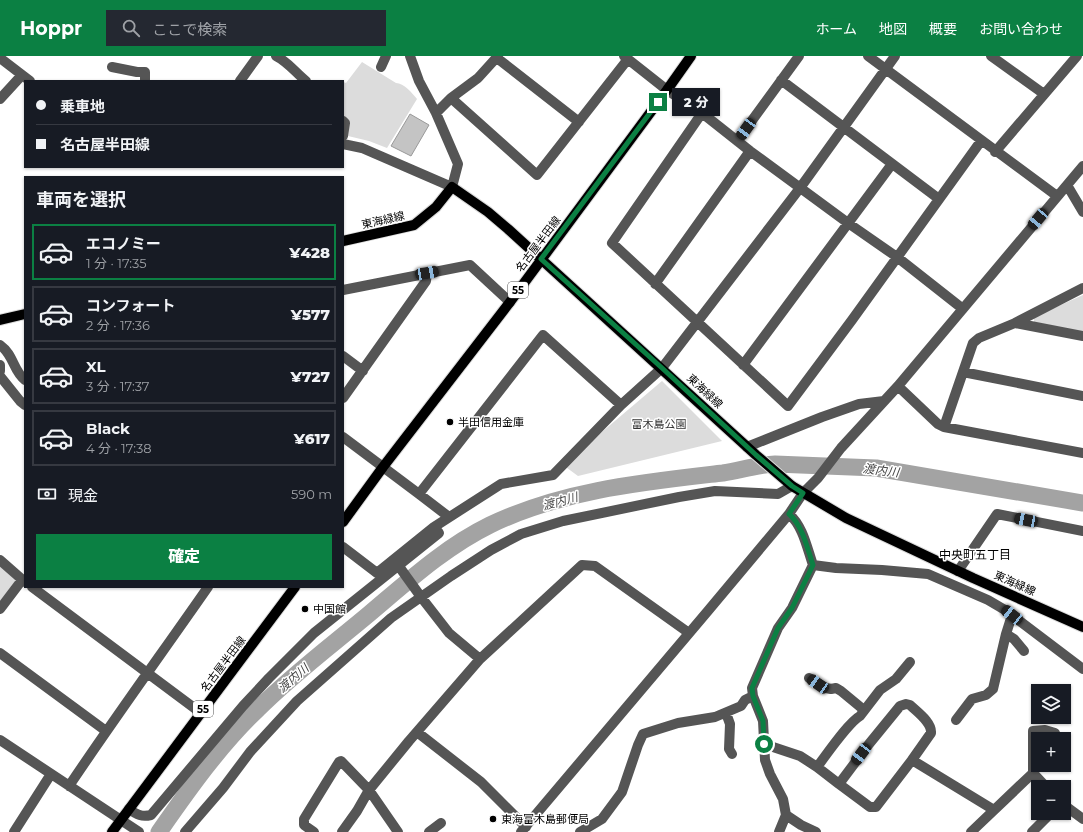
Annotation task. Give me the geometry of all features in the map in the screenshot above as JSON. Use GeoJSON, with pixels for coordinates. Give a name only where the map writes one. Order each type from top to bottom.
{"type":"FeatureCollection","features":[{"type":"Feature","properties":{"kind":"main road","name":"名古屋半田線"},"geometry":{"type":"LineString","coordinates":[[344,521],[383,467],[510,302],[691,56]]}},
{"type":"Feature","properties":{"kind":"main road","name":"東海緑線"},"geometry":{"type":"LineString","coordinates":[[344,241],[414,225],[436,207],[452,187],[488,212],[792,486],[846,518],[958,571],[1083,627]]}},
{"type":"Feature","properties":{"kind":"main road"},"geometry":{"type":"LineString","coordinates":[[0,320],[24,314]]}},
{"type":"Feature","properties":{"kind":"main road","name":"名古屋半田線"},"geometry":{"type":"LineString","coordinates":[[112,832],[294,588]]}},
{"type":"Feature","properties":{"kind":"street"},"geometry":{"type":"LineString","coordinates":[[241,80],[258,56]]}},
{"type":"Feature","properties":{"kind":"street"},"geometry":{"type":"LineString","coordinates":[[276,56],[287,62],[305,80]]}},
{"type":"Feature","properties":{"kind":"street"},"geometry":{"type":"LineString","coordinates":[[381,67],[386,56]]}},
{"type":"Feature","properties":{"kind":"street"},"geometry":{"type":"LineString","coordinates":[[344,144],[362,148],[452,187],[458,164],[436,113],[419,81],[410,56]]}},
{"type":"Feature","properties":{"kind":"street"},"geometry":{"type":"LineString","coordinates":[[737,141],[799,56]]}},
{"type":"Feature","properties":{"kind":"street"},"geometry":{"type":"LineString","coordinates":[[868,56],[995,152],[1057,196]]}},
{"type":"Feature","properties":{"kind":"street"},"geometry":{"type":"LineString","coordinates":[[344,548],[377,572],[448,517],[501,484],[553,475],[621,405],[662,368],[800,188],[895,56]]}},
{"type":"Feature","properties":{"kind":"street"},"geometry":{"type":"LineString","coordinates":[[991,56],[1044,94]]}},
{"type":"Feature","properties":{"kind":"street"},"geometry":{"type":"LineString","coordinates":[[995,152],[1077,56]]}},
{"type":"Feature","properties":{"kind":"street"},"geometry":{"type":"LineString","coordinates":[[436,113],[451,98],[478,78],[498,57],[579,122]]}},
{"type":"Feature","properties":{"kind":"street"},"geometry":{"type":"LineString","coordinates":[[451,98],[537,175],[579,122],[626,57],[667,90],[702,113],[800,188],[897,257],[963,309]]}},
{"type":"Feature","properties":{"kind":"street"},"geometry":{"type":"LineString","coordinates":[[0,58],[26,78],[0,100]]}},
{"type":"Feature","properties":{"kind":"street"},"geometry":{"type":"LineString","coordinates":[[112,68],[145,72],[146,80]]}},
{"type":"Feature","properties":{"kind":"street"},"geometry":{"type":"LineString","coordinates":[[781,80],[939,199]]}},
{"type":"Feature","properties":{"kind":"street"},"geometry":{"type":"LineString","coordinates":[[702,113],[612,243],[788,406],[981,141]]}},
{"type":"Feature","properties":{"kind":"street"},"geometry":{"type":"LineString","coordinates":[[655,284],[750,151]]}},
{"type":"Feature","properties":{"kind":"street"},"geometry":{"type":"LineString","coordinates":[[742,365],[892,164]]}},
{"type":"Feature","properties":{"kind":"street"},"geometry":{"type":"LineString","coordinates":[[417,732],[481,782],[523,829],[689,634],[789,514],[803,493],[818,478],[841,448],[898,386],[1083,166]]}},
{"type":"Feature","properties":{"kind":"street"},"geometry":{"type":"LineString","coordinates":[[1067,185],[1083,212]]}},
{"type":"Feature","properties":{"kind":"street"},"geometry":{"type":"LineString","coordinates":[[344,290],[470,265],[510,302]]}},
{"type":"Feature","properties":{"kind":"street"},"geometry":{"type":"LineString","coordinates":[[344,397],[426,281],[427,273]]}},
{"type":"Feature","properties":{"kind":"street"},"geometry":{"type":"LineString","coordinates":[[944,427],[973,343],[979,338],[1015,323],[1083,288]]}},
{"type":"Feature","properties":{"kind":"street"},"geometry":{"type":"LineString","coordinates":[[1015,323],[1083,336]]}},
{"type":"Feature","properties":{"kind":"street"},"geometry":{"type":"LineString","coordinates":[[419,494],[543,335],[621,405]]}},
{"type":"Feature","properties":{"kind":"street"},"geometry":{"type":"LineString","coordinates":[[0,345],[9,354],[20,375],[24,379]]}},
{"type":"Feature","properties":{"kind":"street"},"geometry":{"type":"LineString","coordinates":[[344,357],[363,371]]}},
{"type":"Feature","properties":{"kind":"street"},"geometry":{"type":"LineString","coordinates":[[0,365],[0,371]]}},
{"type":"Feature","properties":{"kind":"street"},"geometry":{"type":"LineString","coordinates":[[963,372],[1083,396]]}},
{"type":"Feature","properties":{"kind":"street"},"geometry":{"type":"LineString","coordinates":[[0,376],[24,404]]}},
{"type":"Feature","properties":{"kind":"street"},"geometry":{"type":"LineString","coordinates":[[898,386],[938,424],[944,427],[1083,453]]}},
{"type":"Feature","properties":{"kind":"street"},"geometry":{"type":"LineString","coordinates":[[748,447],[822,417],[859,404],[884,401]]}},
{"type":"Feature","properties":{"kind":"street"},"geometry":{"type":"LineString","coordinates":[[344,438],[448,517]]}},
{"type":"Feature","properties":{"kind":"street"},"geometry":{"type":"LineString","coordinates":[[185,832],[223,788],[250,752],[297,701],[391,618],[420,595],[521,534],[563,521],[680,496],[714,491],[778,494],[792,486]]}},
{"type":"Feature","properties":{"kind":"street"},"geometry":{"type":"LineString","coordinates":[[779,832],[786,815],[783,799],[770,774],[765,760],[763,721],[753,696],[752,688],[778,628],[792,608],[813,565],[795,519],[789,514]]}},
{"type":"Feature","properties":{"kind":"street"},"geometry":{"type":"LineString","coordinates":[[958,571],[997,514],[1083,532]]}},
{"type":"Feature","properties":{"kind":"street"},"geometry":{"type":"LineString","coordinates":[[129,809],[138,815],[151,815],[243,706],[269,678],[314,633],[439,534],[434,527]]}},
{"type":"Feature","properties":{"kind":"street"},"geometry":{"type":"LineString","coordinates":[[0,560],[24,581],[0,609]]}},
{"type":"Feature","properties":{"kind":"street"},"geometry":{"type":"LineString","coordinates":[[398,565],[449,632],[480,659]]}},
{"type":"Feature","properties":{"kind":"street"},"geometry":{"type":"LineString","coordinates":[[342,832],[357,811],[369,790],[480,659],[582,565],[595,566],[689,634]]}},
{"type":"Feature","properties":{"kind":"street"},"geometry":{"type":"LineString","coordinates":[[813,565],[928,574],[988,600],[1012,615],[1083,669]]}},
{"type":"Feature","properties":{"kind":"street"},"geometry":{"type":"LineString","coordinates":[[33,588],[201,713]]}},
{"type":"Feature","properties":{"kind":"street"},"geometry":{"type":"LineString","coordinates":[[69,786],[207,588]]}},
{"type":"Feature","properties":{"kind":"street"},"geometry":{"type":"LineString","coordinates":[[956,720],[970,701],[986,695],[993,689],[1012,615]]}},
{"type":"Feature","properties":{"kind":"street"},"geometry":{"type":"LineString","coordinates":[[1006,634],[1014,639],[1024,651]]}},
{"type":"Feature","properties":{"kind":"street"},"geometry":{"type":"LineString","coordinates":[[0,653],[106,731]]}},
{"type":"Feature","properties":{"kind":"street"},"geometry":{"type":"LineString","coordinates":[[818,767],[855,718],[860,716],[880,690],[896,679],[910,662]]}},
{"type":"Feature","properties":{"kind":"street"},"geometry":{"type":"LineString","coordinates":[[809,678],[826,688],[836,688],[864,710]]}},
{"type":"Feature","properties":{"kind":"street"},"geometry":{"type":"LineString","coordinates":[[584,831],[602,819],[622,792],[643,734],[678,723],[715,717],[741,706],[745,700],[753,696]]}},
{"type":"Feature","properties":{"kind":"street"},"geometry":{"type":"LineString","coordinates":[[764,744],[800,756],[818,767],[839,784],[873,808],[876,807],[912,760],[931,733],[932,729],[910,705],[906,704],[900,706],[839,784]]}},
{"type":"Feature","properties":{"kind":"street"},"geometry":{"type":"LineString","coordinates":[[726,713],[730,724],[730,749],[732,754]]}},
{"type":"Feature","properties":{"kind":"street"},"geometry":{"type":"LineString","coordinates":[[1033,732],[1045,730],[1052,732]]}},
{"type":"Feature","properties":{"kind":"street"},"geometry":{"type":"LineString","coordinates":[[0,740],[121,821],[137,830]]}},
{"type":"Feature","properties":{"kind":"street"},"geometry":{"type":"LineString","coordinates":[[912,760],[994,810]]}},
{"type":"Feature","properties":{"kind":"street"},"geometry":{"type":"LineString","coordinates":[[314,832],[304,825],[304,819],[341,761],[369,790],[398,832]]}},
{"type":"Feature","properties":{"kind":"street"},"geometry":{"type":"LineString","coordinates":[[971,832],[1033,773],[1040,780]]}},
{"type":"Feature","properties":{"kind":"street"},"geometry":{"type":"LineString","coordinates":[[14,832],[51,774]]}},
{"type":"Feature","properties":{"kind":"street"},"geometry":{"type":"LineString","coordinates":[[1071,810],[1083,819]]}},
{"type":"Feature","properties":{"kind":"street"},"geometry":{"type":"LineString","coordinates":[[786,815],[801,825],[816,832]]}},
{"type":"Feature","properties":{"kind":"street"},"geometry":{"type":"LineString","coordinates":[[1032,832],[1044,820]]}},
{"type":"Feature","properties":{"kind":"street"},"geometry":{"type":"LineString","coordinates":[[429,832],[441,823]]}},
{"type":"Feature","properties":{"kind":"green space"},"geometry":{"type":"Polygon","coordinates":[[[362,62],[396,83],[405,86],[417,99],[387,148],[369,141],[348,136],[349,123],[344,116],[344,82],[346,83],[362,62]]]}},
{"type":"Feature","properties":{"kind":"green space"},"geometry":{"type":"Polygon","coordinates":[[[1083,295],[1083,332],[1034,322],[1034,317],[1083,295]]]}},
{"type":"Feature","properties":{"kind":"green space","name":"富木島公園"},"geometry":{"type":"Polygon","coordinates":[[[662,381],[722,441],[578,476],[563,465],[662,381]]]}},
{"type":"Feature","properties":{"kind":"green space"},"geometry":{"type":"Polygon","coordinates":[[[0,566],[16,580],[0,601],[0,566]]]}},
{"type":"Feature","properties":{"kind":"building"},"geometry":{"type":"Polygon","coordinates":[[[410,114],[429,125],[411,156],[391,146],[410,114]]]}},
{"type":"Feature","properties":{"kind":"waterway","name":"渡内川"},"geometry":{"type":"LineString","coordinates":[[159,832],[218,752],[244,723],[284,684],[442,554],[473,534],[517,513],[546,503],[604,489],[723,473],[755,466],[775,464],[876,468],[1083,503]]}},
{"type":"Feature","properties":{"kind":"place","name":"半田信用金庫"},"geometry":{"type":"Point","coordinates":[450,422]}},
{"type":"Feature","properties":{"kind":"place","name":"中国館"},"geometry":{"type":"Point","coordinates":[305,609]}},
{"type":"Feature","properties":{"kind":"place","name":"東海富木島郵便局"},"geometry":{"type":"Point","coordinates":[493,819]}},
{"type":"Feature","properties":{"kind":"district","name":"中央町五丁目"},"geometry":{"type":"Point","coordinates":[975,554]}},
{"type":"Feature","properties":{"kind":"route"},"geometry":{"type":"LineString","coordinates":[[658,102],[541,259],[756,455],[792,486],[803,493],[789,514],[795,519],[813,565],[792,608],[778,628],[752,688],[753,696],[763,721],[765,733],[764,744]]}}]}
